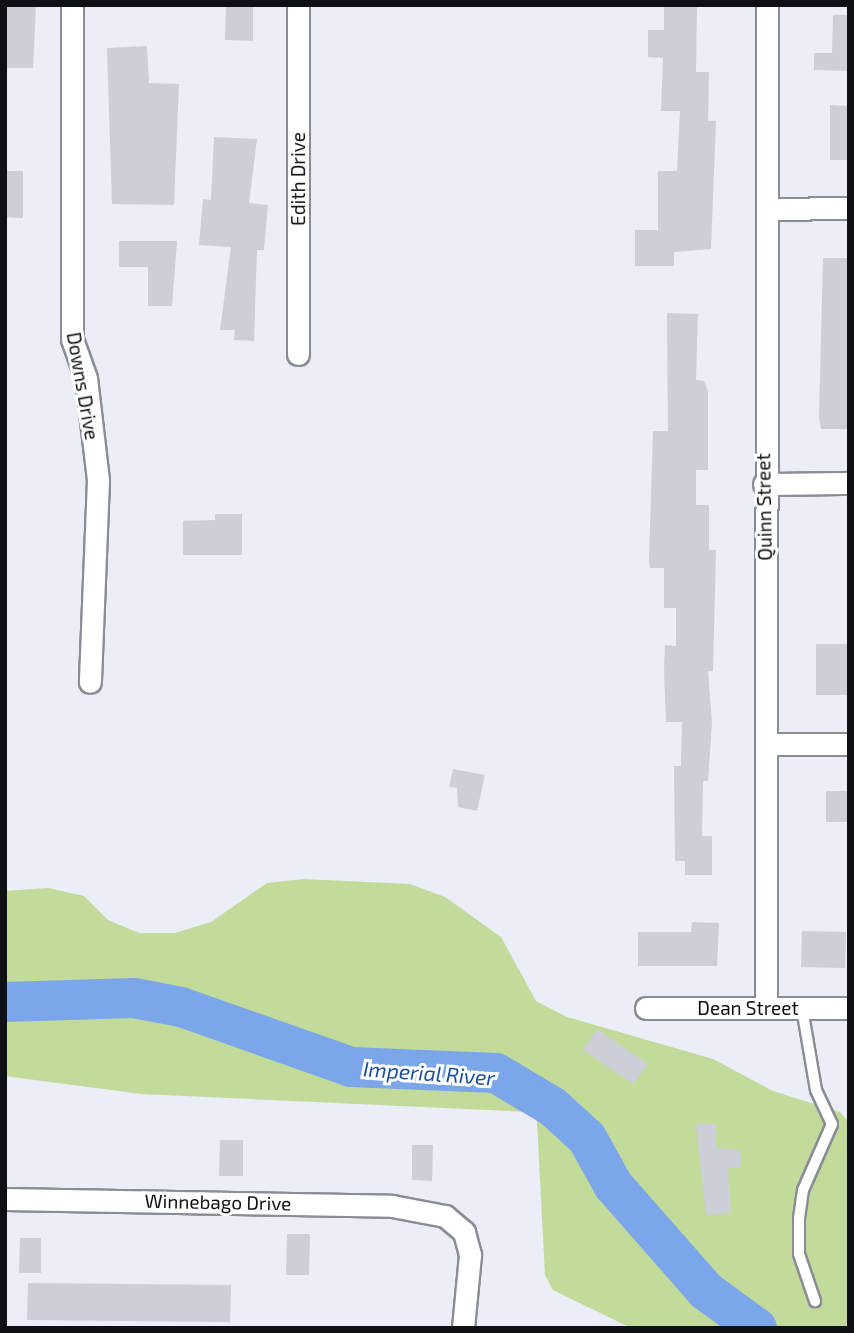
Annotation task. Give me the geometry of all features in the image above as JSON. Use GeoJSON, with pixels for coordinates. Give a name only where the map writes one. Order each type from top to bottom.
{"type":"FeatureCollection","features":[{"type":"Feature","properties":{"kind":"street","name":"Downs Drive"},"geometry":{"type":"LineString","coordinates":[[72,5],[72,339],[86,378],[98,480],[90,682]]}},
{"type":"Feature","properties":{"kind":"street","name":"Edith Drive"},"geometry":{"type":"LineString","coordinates":[[298,5],[298,354]]}},
{"type":"Feature","properties":{"kind":"street","name":"Quinn Street"},"geometry":{"type":"LineString","coordinates":[[766,1008],[764,484],[769,209],[767,5]]}},
{"type":"Feature","properties":{"kind":"street"},"geometry":{"type":"LineString","coordinates":[[769,209],[849,208]]}},
{"type":"Feature","properties":{"kind":"street"},"geometry":{"type":"LineString","coordinates":[[764,484],[849,483]]}},
{"type":"Feature","properties":{"kind":"street"},"geometry":{"type":"LineString","coordinates":[[767,744],[849,744]]}},
{"type":"Feature","properties":{"kind":"street","name":"Dean Street"},"geometry":{"type":"LineString","coordinates":[[646,1008],[849,1008]]}},
{"type":"Feature","properties":{"kind":"street","name":"Winnebago Drive"},"geometry":{"type":"LineString","coordinates":[[5,1199],[430,1212],[464,1232],[470,1255],[463,1328]]}},
{"type":"Feature","properties":{"kind":"lane"},"geometry":{"type":"LineString","coordinates":[[802,1008],[816,1090],[832,1124],[803,1190],[799,1218],[799,1254],[815,1301]]}},
{"type":"Feature","properties":{"kind":"green space"},"geometry":{"type":"Polygon","coordinates":[[[303,879],[410,884],[445,897],[501,937],[536,1001],[567,1017],[713,1059],[773,1091],[840,1112],[849,1122],[849,1328],[631,1328],[553,1290],[545,1275],[537,1122],[530,1112],[141,1094],[5,1076],[5,891],[48,888],[84,896],[108,920],[139,933],[175,933],[211,922],[267,883],[303,879]]]}},
{"type":"Feature","properties":{"kind":"building"},"geometry":{"type":"Polygon","coordinates":[[[5,5],[36,5],[33,68],[5,68],[5,5]]]}},
{"type":"Feature","properties":{"kind":"building"},"geometry":{"type":"Polygon","coordinates":[[[664,5],[697,5],[696,72],[709,72],[708,121],[716,121],[711,249],[674,252],[674,266],[635,266],[635,230],[658,230],[658,171],[677,171],[680,111],[661,111],[663,58],[648,57],[648,30],[664,30],[664,5]]]}},
{"type":"Feature","properties":{"kind":"building"},"geometry":{"type":"Polygon","coordinates":[[[226,6],[253,6],[253,41],[225,40],[226,6]]]}},
{"type":"Feature","properties":{"kind":"building"},"geometry":{"type":"Polygon","coordinates":[[[833,15],[849,15],[849,71],[814,70],[814,53],[832,53],[833,15]]]}},
{"type":"Feature","properties":{"kind":"building"},"geometry":{"type":"Polygon","coordinates":[[[147,46],[149,83],[179,84],[174,205],[112,204],[107,48],[147,46]]]}},
{"type":"Feature","properties":{"kind":"building"},"geometry":{"type":"Polygon","coordinates":[[[830,105],[849,106],[849,160],[830,160],[830,105]]]}},
{"type":"Feature","properties":{"kind":"building"},"geometry":{"type":"Polygon","coordinates":[[[214,137],[257,139],[249,203],[268,205],[264,250],[257,250],[254,341],[234,340],[235,330],[220,330],[231,247],[199,245],[203,199],[211,200],[214,137]]]}},
{"type":"Feature","properties":{"kind":"building"},"geometry":{"type":"Polygon","coordinates":[[[5,171],[23,171],[23,218],[5,217],[5,171]]]}},
{"type":"Feature","properties":{"kind":"building"},"geometry":{"type":"Polygon","coordinates":[[[119,241],[177,241],[172,306],[148,306],[148,267],[119,267],[119,241]]]}},
{"type":"Feature","properties":{"kind":"building"},"geometry":{"type":"Polygon","coordinates":[[[823,258],[849,258],[849,429],[821,429],[819,418],[823,258]]]}},
{"type":"Feature","properties":{"kind":"building"},"geometry":{"type":"Polygon","coordinates":[[[667,313],[698,314],[696,380],[704,381],[708,391],[708,470],[696,470],[696,505],[709,505],[709,550],[716,550],[713,671],[708,671],[712,723],[708,781],[703,781],[702,836],[712,836],[712,875],[685,875],[685,861],[675,861],[674,766],[681,766],[682,722],[666,722],[664,670],[665,645],[676,646],[676,608],[664,608],[664,568],[650,568],[649,561],[653,431],[668,431],[667,313]]]}},
{"type":"Feature","properties":{"kind":"building"},"geometry":{"type":"Polygon","coordinates":[[[215,514],[242,514],[242,555],[183,555],[183,521],[215,520],[215,514]]]}},
{"type":"Feature","properties":{"kind":"building"},"geometry":{"type":"Polygon","coordinates":[[[816,644],[849,644],[849,695],[816,695],[816,644]]]}},
{"type":"Feature","properties":{"kind":"building"},"geometry":{"type":"Polygon","coordinates":[[[453,769],[485,775],[477,811],[458,807],[457,788],[449,787],[453,769]]]}},
{"type":"Feature","properties":{"kind":"building"},"geometry":{"type":"Polygon","coordinates":[[[826,791],[849,791],[849,822],[826,822],[826,791]]]}},
{"type":"Feature","properties":{"kind":"building"},"geometry":{"type":"Polygon","coordinates":[[[692,922],[719,923],[717,966],[638,966],[638,932],[691,932],[692,922]]]}},
{"type":"Feature","properties":{"kind":"building"},"geometry":{"type":"Polygon","coordinates":[[[802,931],[846,932],[845,968],[801,967],[802,931]]]}},
{"type":"Feature","properties":{"kind":"building"},"geometry":{"type":"Polygon","coordinates":[[[597,1029],[648,1064],[633,1084],[583,1050],[597,1029]]]}},
{"type":"Feature","properties":{"kind":"building"},"geometry":{"type":"Polygon","coordinates":[[[696,1124],[716,1124],[716,1148],[740,1150],[741,1167],[728,1168],[731,1213],[706,1215],[696,1124]]]}},
{"type":"Feature","properties":{"kind":"building"},"geometry":{"type":"Polygon","coordinates":[[[220,1140],[243,1140],[243,1176],[219,1176],[220,1140]]]}},
{"type":"Feature","properties":{"kind":"building"},"geometry":{"type":"Polygon","coordinates":[[[412,1145],[433,1145],[432,1181],[412,1180],[412,1145]]]}},
{"type":"Feature","properties":{"kind":"building"},"geometry":{"type":"Polygon","coordinates":[[[287,1234],[310,1234],[309,1275],[286,1275],[287,1234]]]}},
{"type":"Feature","properties":{"kind":"building"},"geometry":{"type":"Polygon","coordinates":[[[20,1238],[41,1238],[41,1273],[19,1273],[20,1238]]]}},
{"type":"Feature","properties":{"kind":"building"},"geometry":{"type":"Polygon","coordinates":[[[28,1283],[231,1285],[230,1322],[27,1320],[28,1283]]]}},
{"type":"Feature","properties":{"kind":"waterway","name":"Imperial River"},"geometry":{"type":"LineString","coordinates":[[5,1002],[134,998],[181,1007],[351,1067],[496,1073],[553,1107],[587,1138],[613,1185],[706,1291],[757,1328]]}}]}
